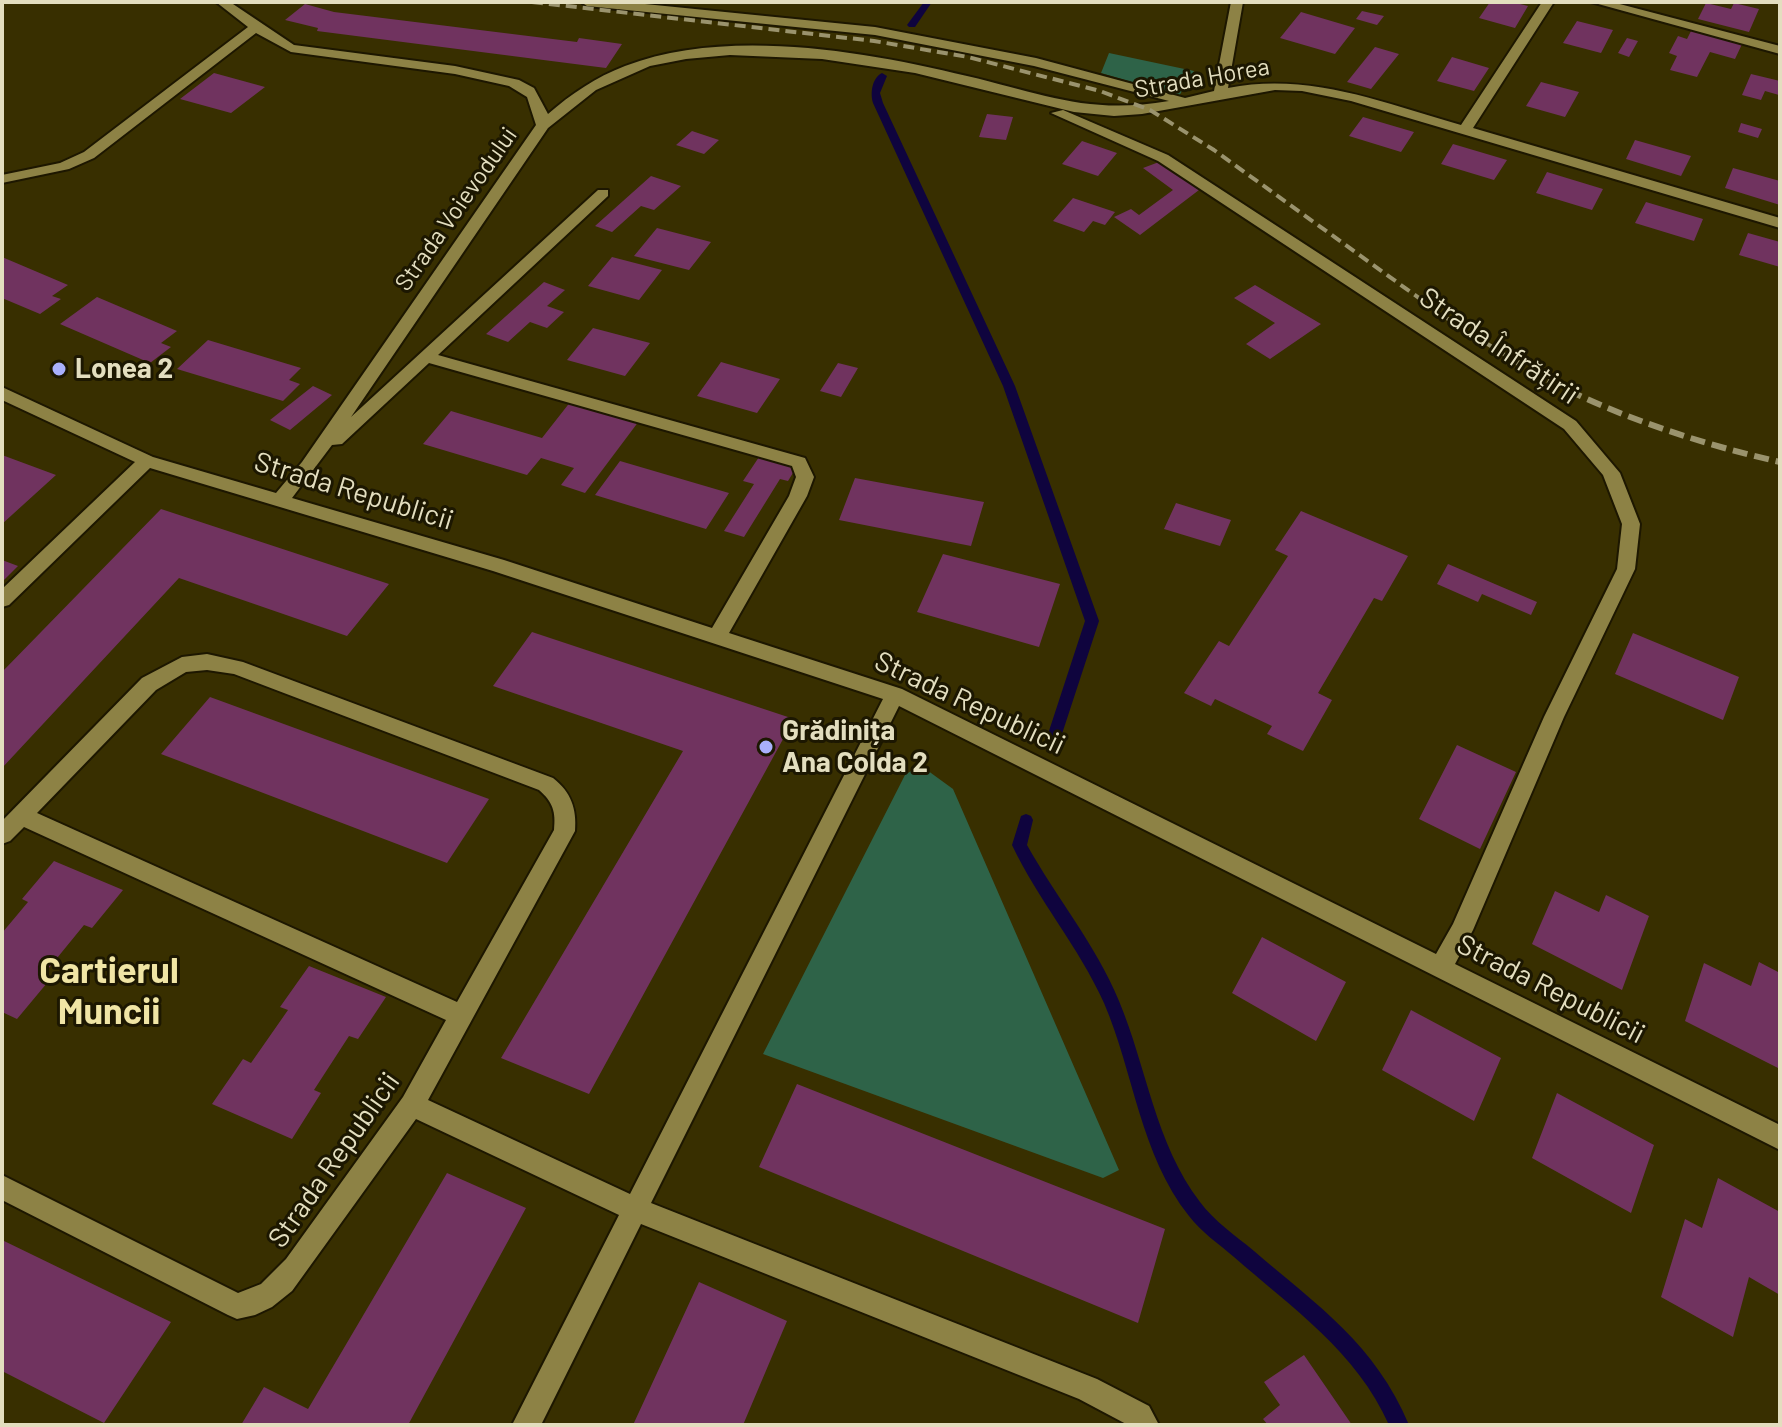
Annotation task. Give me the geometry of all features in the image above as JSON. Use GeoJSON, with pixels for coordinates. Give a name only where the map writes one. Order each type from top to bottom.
{"type":"FeatureCollection","features":[{"type":"Feature","properties":{"kind":"street","name":"Strada Voievodului"},"geometry":{"type":"LineString","coordinates":[[222,2],[291,48],[494,75],[527,89],[539,108],[543,125],[308,466],[280,500]]}},
{"type":"Feature","properties":{"kind":"street"},"geometry":{"type":"LineString","coordinates":[[587,2],[875,31],[1036,62],[1152,95],[1192,103]]}},
{"type":"Feature","properties":{"kind":"street"},"geometry":{"type":"LineString","coordinates":[[1220,95],[1237,2]]}},
{"type":"Feature","properties":{"kind":"street"},"geometry":{"type":"LineString","coordinates":[[1465,130],[1548,2]]}},
{"type":"Feature","properties":{"kind":"street"},"geometry":{"type":"LineString","coordinates":[[1597,2],[1780,50]]}},
{"type":"Feature","properties":{"kind":"street"},"geometry":{"type":"LineString","coordinates":[[2,179],[64,166],[89,155],[256,27]]}},
{"type":"Feature","properties":{"kind":"street","name":"Strada Horea"},"geometry":{"type":"LineString","coordinates":[[543,125],[593,85],[633,68],[673,57],[726,50],[904,65],[1083,109],[1115,113],[1137,113],[1262,87],[1301,87],[1465,130],[1780,223]]}},
{"type":"Feature","properties":{"kind":"street","name":"Strada Înfrățirii"},"geometry":{"type":"LineString","coordinates":[[999,87],[1163,158],[1570,425],[1611,473],[1631,524],[1626,569],[1554,717],[1462,930],[1441,967]]}},
{"type":"Feature","properties":{"kind":"street"},"geometry":{"type":"LineString","coordinates":[[308,466],[603,193]]}},
{"type":"Feature","properties":{"kind":"street"},"geometry":{"type":"LineString","coordinates":[[425,357],[799,462],[805,477],[798,496],[716,638]]}},
{"type":"Feature","properties":{"kind":"street","name":"Strada Republicii"},"geometry":{"type":"LineString","coordinates":[[2,393],[147,461],[497,565],[895,695],[1780,1138]]}},
{"type":"Feature","properties":{"kind":"street"},"geometry":{"type":"LineString","coordinates":[[2,600],[147,461]]}},
{"type":"Feature","properties":{"kind":"street","name":"Strada Republicii"},"geometry":{"type":"LineString","coordinates":[[2,1187],[237,1306],[252,1305],[277,1289],[412,1105],[564,831],[567,814],[562,798],[546,784],[236,667],[207,662],[182,665],[149,684],[21,816]]}},
{"type":"Feature","properties":{"kind":"street"},"geometry":{"type":"LineString","coordinates":[[526,1425],[895,695]]}},
{"type":"Feature","properties":{"kind":"street"},"geometry":{"type":"LineString","coordinates":[[2,835],[21,816],[462,1016]]}},
{"type":"Feature","properties":{"kind":"street"},"geometry":{"type":"LineString","coordinates":[[412,1105],[633,1208],[1087,1389],[1139,1416],[1145,1425]]}},
{"type":"Feature","properties":{"kind":"green space"},"geometry":{"type":"Polygon","coordinates":[[[1109,53],[1194,71],[1179,96],[1101,73],[1109,53]]]}},
{"type":"Feature","properties":{"kind":"green space"},"geometry":{"type":"Polygon","coordinates":[[[920,765],[953,789],[1119,1170],[1103,1178],[763,1054],[905,775],[920,765]]]}},
{"type":"Feature","properties":{"kind":"building"},"geometry":{"type":"Polygon","coordinates":[[[1490,2],[1528,6],[1515,28],[1479,18],[1490,2]]]}},
{"type":"Feature","properties":{"kind":"building"},"geometry":{"type":"Polygon","coordinates":[[[1706,3],[1731,9],[1734,3],[1759,9],[1749,32],[1698,19],[1706,3]]]}},
{"type":"Feature","properties":{"kind":"building"},"geometry":{"type":"Polygon","coordinates":[[[305,4],[334,12],[577,42],[579,38],[622,44],[606,68],[317,31],[318,28],[285,20],[305,4]]]}},
{"type":"Feature","properties":{"kind":"building"},"geometry":{"type":"Polygon","coordinates":[[[1362,11],[1384,16],[1377,25],[1356,19],[1362,11]]]}},
{"type":"Feature","properties":{"kind":"building"},"geometry":{"type":"Polygon","coordinates":[[[1301,12],[1355,28],[1335,54],[1280,38],[1301,12]]]}},
{"type":"Feature","properties":{"kind":"building"},"geometry":{"type":"Polygon","coordinates":[[[1577,21],[1613,30],[1601,53],[1563,43],[1577,21]]]}},
{"type":"Feature","properties":{"kind":"building"},"geometry":{"type":"Polygon","coordinates":[[[1692,29],[1743,42],[1735,59],[1710,52],[1697,77],[1670,70],[1677,56],[1669,53],[1678,36],[1687,39],[1692,29]]]}},
{"type":"Feature","properties":{"kind":"building"},"geometry":{"type":"Polygon","coordinates":[[[1627,38],[1638,41],[1629,57],[1618,53],[1627,38]]]}},
{"type":"Feature","properties":{"kind":"building"},"geometry":{"type":"Polygon","coordinates":[[[1375,47],[1399,54],[1371,89],[1347,82],[1375,47]]]}},
{"type":"Feature","properties":{"kind":"building"},"geometry":{"type":"Polygon","coordinates":[[[1452,57],[1489,68],[1474,91],[1437,81],[1452,57]]]}},
{"type":"Feature","properties":{"kind":"building"},"geometry":{"type":"Polygon","coordinates":[[[214,73],[265,87],[231,113],[180,99],[214,73]]]}},
{"type":"Feature","properties":{"kind":"building"},"geometry":{"type":"Polygon","coordinates":[[[1751,74],[1780,81],[1779,95],[1765,91],[1761,100],[1742,95],[1751,74]]]}},
{"type":"Feature","properties":{"kind":"building"},"geometry":{"type":"Polygon","coordinates":[[[1541,82],[1579,92],[1565,117],[1526,106],[1541,82]]]}},
{"type":"Feature","properties":{"kind":"building"},"geometry":{"type":"Polygon","coordinates":[[[987,114],[1013,117],[1006,140],[979,137],[987,114]]]}},
{"type":"Feature","properties":{"kind":"building"},"geometry":{"type":"Polygon","coordinates":[[[1363,117],[1414,132],[1401,152],[1349,136],[1363,117]]]}},
{"type":"Feature","properties":{"kind":"building"},"geometry":{"type":"Polygon","coordinates":[[[1741,123],[1762,129],[1758,138],[1738,132],[1741,123]]]}},
{"type":"Feature","properties":{"kind":"building"},"geometry":{"type":"Polygon","coordinates":[[[692,131],[719,140],[704,154],[676,145],[692,131]]]}},
{"type":"Feature","properties":{"kind":"building"},"geometry":{"type":"Polygon","coordinates":[[[1635,140],[1691,156],[1681,176],[1626,159],[1635,140]]]}},
{"type":"Feature","properties":{"kind":"building"},"geometry":{"type":"Polygon","coordinates":[[[1082,141],[1117,153],[1098,176],[1062,164],[1082,141]]]}},
{"type":"Feature","properties":{"kind":"building"},"geometry":{"type":"Polygon","coordinates":[[[1453,144],[1507,160],[1494,180],[1441,164],[1453,144]]]}},
{"type":"Feature","properties":{"kind":"building"},"geometry":{"type":"Polygon","coordinates":[[[1159,162],[1199,190],[1140,235],[1114,217],[1131,209],[1139,215],[1173,190],[1143,168],[1159,162]]]}},
{"type":"Feature","properties":{"kind":"building"},"geometry":{"type":"Polygon","coordinates":[[[1733,168],[1780,181],[1780,205],[1725,188],[1733,168]]]}},
{"type":"Feature","properties":{"kind":"building"},"geometry":{"type":"Polygon","coordinates":[[[1547,172],[1603,189],[1592,210],[1536,193],[1547,172]]]}},
{"type":"Feature","properties":{"kind":"building"},"geometry":{"type":"Polygon","coordinates":[[[651,176],[681,186],[654,210],[641,206],[612,232],[595,226],[651,176]]]}},
{"type":"Feature","properties":{"kind":"building"},"geometry":{"type":"Polygon","coordinates":[[[1073,198],[1115,212],[1105,225],[1093,221],[1084,232],[1053,221],[1073,198]]]}},
{"type":"Feature","properties":{"kind":"building"},"geometry":{"type":"Polygon","coordinates":[[[1646,202],[1703,219],[1694,241],[1635,223],[1646,202]]]}},
{"type":"Feature","properties":{"kind":"building"},"geometry":{"type":"Polygon","coordinates":[[[657,228],[711,242],[689,270],[634,256],[657,228]]]}},
{"type":"Feature","properties":{"kind":"building"},"geometry":{"type":"Polygon","coordinates":[[[1748,233],[1780,242],[1780,267],[1739,255],[1748,233]]]}},
{"type":"Feature","properties":{"kind":"building"},"geometry":{"type":"Polygon","coordinates":[[[2,257],[68,285],[52,296],[61,299],[40,314],[2,298],[2,257]]]}},
{"type":"Feature","properties":{"kind":"building"},"geometry":{"type":"Polygon","coordinates":[[[612,257],[662,270],[639,300],[588,286],[612,257]]]}},
{"type":"Feature","properties":{"kind":"building"},"geometry":{"type":"Polygon","coordinates":[[[544,282],[565,290],[547,306],[564,312],[547,328],[530,322],[508,342],[486,334],[544,282]]]}},
{"type":"Feature","properties":{"kind":"building"},"geometry":{"type":"Polygon","coordinates":[[[1255,285],[1321,324],[1270,359],[1246,344],[1275,323],[1234,298],[1255,285]]]}},
{"type":"Feature","properties":{"kind":"building"},"geometry":{"type":"Polygon","coordinates":[[[97,297],[177,331],[161,343],[171,347],[150,363],[60,324],[97,297]]]}},
{"type":"Feature","properties":{"kind":"building"},"geometry":{"type":"Polygon","coordinates":[[[593,328],[650,343],[625,376],[567,360],[593,328]]]}},
{"type":"Feature","properties":{"kind":"building"},"geometry":{"type":"Polygon","coordinates":[[[208,340],[301,368],[289,380],[300,384],[283,401],[177,369],[208,340]]]}},
{"type":"Feature","properties":{"kind":"building"},"geometry":{"type":"Polygon","coordinates":[[[721,362],[780,379],[757,413],[697,396],[721,362]]]}},
{"type":"Feature","properties":{"kind":"building"},"geometry":{"type":"Polygon","coordinates":[[[838,363],[858,368],[841,397],[820,391],[838,363]]]}},
{"type":"Feature","properties":{"kind":"building"},"geometry":{"type":"Polygon","coordinates":[[[313,386],[332,395],[290,430],[270,420],[313,386]]]}},
{"type":"Feature","properties":{"kind":"building"},"geometry":{"type":"Polygon","coordinates":[[[571,401],[639,421],[585,493],[561,485],[574,468],[541,458],[527,475],[423,444],[451,411],[542,438],[571,401]]]}},
{"type":"Feature","properties":{"kind":"building"},"geometry":{"type":"Polygon","coordinates":[[[2,455],[56,475],[2,524],[2,455]]]}},
{"type":"Feature","properties":{"kind":"building"},"geometry":{"type":"Polygon","coordinates":[[[759,457],[796,468],[788,481],[780,479],[744,537],[724,531],[754,484],[743,481],[759,457]]]}},
{"type":"Feature","properties":{"kind":"building"},"geometry":{"type":"Polygon","coordinates":[[[620,461],[729,493],[706,529],[595,495],[620,461]]]}},
{"type":"Feature","properties":{"kind":"building"},"geometry":{"type":"Polygon","coordinates":[[[855,478],[984,502],[971,546],[839,520],[855,478]]]}},
{"type":"Feature","properties":{"kind":"building"},"geometry":{"type":"Polygon","coordinates":[[[1176,503],[1231,520],[1220,546],[1164,529],[1176,503]]]}},
{"type":"Feature","properties":{"kind":"building"},"geometry":{"type":"Polygon","coordinates":[[[161,509],[389,584],[347,636],[179,578],[2,768],[2,672],[161,509]]]}},
{"type":"Feature","properties":{"kind":"building"},"geometry":{"type":"Polygon","coordinates":[[[1301,511],[1408,556],[1382,601],[1374,598],[1318,693],[1332,700],[1303,751],[1267,734],[1272,726],[1215,699],[1211,706],[1184,693],[1219,641],[1229,646],[1288,556],[1275,550],[1301,511]]]}},
{"type":"Feature","properties":{"kind":"building"},"geometry":{"type":"Polygon","coordinates":[[[943,554],[1060,584],[1039,647],[917,612],[943,554]]]}},
{"type":"Feature","properties":{"kind":"building"},"geometry":{"type":"Polygon","coordinates":[[[2,560],[18,566],[2,582],[2,560]]]}},
{"type":"Feature","properties":{"kind":"building"},"geometry":{"type":"Polygon","coordinates":[[[1448,564],[1537,602],[1531,615],[1482,594],[1478,602],[1437,584],[1448,564]]]}},
{"type":"Feature","properties":{"kind":"building"},"geometry":{"type":"Polygon","coordinates":[[[532,632],[794,719],[589,1094],[501,1058],[683,751],[493,686],[532,632]]]}},
{"type":"Feature","properties":{"kind":"building"},"geometry":{"type":"Polygon","coordinates":[[[1633,633],[1739,677],[1723,720],[1615,674],[1633,633]]]}},
{"type":"Feature","properties":{"kind":"building"},"geometry":{"type":"Polygon","coordinates":[[[210,697],[489,799],[447,863],[161,754],[210,697]]]}},
{"type":"Feature","properties":{"kind":"building"},"geometry":{"type":"Polygon","coordinates":[[[1457,745],[1516,772],[1480,849],[1419,819],[1457,745]]]}},
{"type":"Feature","properties":{"kind":"building"},"geometry":{"type":"Polygon","coordinates":[[[54,861],[123,890],[92,928],[84,925],[44,974],[52,977],[17,1019],[2,1012],[2,933],[28,902],[22,899],[54,861]]]}},
{"type":"Feature","properties":{"kind":"building"},"geometry":{"type":"Polygon","coordinates":[[[1555,891],[1599,912],[1606,895],[1649,916],[1622,990],[1532,944],[1555,891]]]}},
{"type":"Feature","properties":{"kind":"building"},"geometry":{"type":"Polygon","coordinates":[[[1262,937],[1346,982],[1316,1041],[1232,993],[1262,937]]]}},
{"type":"Feature","properties":{"kind":"building"},"geometry":{"type":"Polygon","coordinates":[[[1759,962],[1780,973],[1780,1069],[1685,1021],[1704,963],[1751,986],[1759,962]]]}},
{"type":"Feature","properties":{"kind":"building"},"geometry":{"type":"Polygon","coordinates":[[[309,966],[386,997],[358,1039],[349,1036],[314,1090],[321,1093],[292,1139],[212,1104],[243,1059],[251,1063],[288,1010],[280,1007],[309,966]]]}},
{"type":"Feature","properties":{"kind":"building"},"geometry":{"type":"Polygon","coordinates":[[[1411,1010],[1501,1058],[1474,1121],[1382,1070],[1411,1010]]]}},
{"type":"Feature","properties":{"kind":"building"},"geometry":{"type":"Polygon","coordinates":[[[797,1084],[1165,1229],[1138,1323],[759,1167],[797,1084]]]}},
{"type":"Feature","properties":{"kind":"building"},"geometry":{"type":"Polygon","coordinates":[[[1557,1093],[1654,1145],[1631,1213],[1532,1158],[1557,1093]]]}},
{"type":"Feature","properties":{"kind":"building"},"geometry":{"type":"Polygon","coordinates":[[[447,1173],[526,1208],[408,1425],[241,1425],[264,1387],[308,1409],[447,1173]]]}},
{"type":"Feature","properties":{"kind":"building"},"geometry":{"type":"Polygon","coordinates":[[[1718,1178],[1780,1212],[1780,1295],[1749,1277],[1733,1337],[1661,1297],[1685,1219],[1702,1228],[1718,1178]]]}},
{"type":"Feature","properties":{"kind":"building"},"geometry":{"type":"Polygon","coordinates":[[[2,1240],[171,1322],[104,1423],[2,1371],[2,1240]]]}},
{"type":"Feature","properties":{"kind":"building"},"geometry":{"type":"Polygon","coordinates":[[[699,1282],[787,1321],[743,1425],[633,1425],[699,1282]]]}},
{"type":"Feature","properties":{"kind":"building"},"geometry":{"type":"Polygon","coordinates":[[[1304,1355],[1352,1425],[1268,1425],[1263,1419],[1280,1405],[1264,1382],[1304,1355]]]}},
{"type":"Feature","properties":{"kind":"waterway"},"geometry":{"type":"LineString","coordinates":[[912,25],[928,2]]}},
{"type":"Feature","properties":{"kind":"waterway"},"geometry":{"type":"LineString","coordinates":[[882,76],[875,93],[878,103],[1009,386],[1092,621],[1054,737]]}},
{"type":"Feature","properties":{"kind":"waterway"},"geometry":{"type":"LineString","coordinates":[[1026,820],[1019,845],[1090,960],[1111,1001],[1154,1134],[1177,1184],[1202,1218],[1305,1305],[1350,1348],[1370,1371],[1399,1425]]}},
{"type":"Feature","properties":{"kind":"railway"},"geometry":{"type":"LineString","coordinates":[[532,2],[874,41],[968,57],[1100,91],[1150,110],[1214,150],[1448,319],[1513,360]]}},
{"type":"Feature","properties":{"kind":"railway"},"geometry":{"type":"LineString","coordinates":[[1510,358],[1572,392],[1640,421],[1780,462]]}},
{"type":"Feature","properties":{"kind":"place","name":"Lonea 2"},"geometry":{"type":"Point","coordinates":[59,369]}},
{"type":"Feature","properties":{"kind":"place","name":"Grădinița Ana Colda 2"},"geometry":{"type":"Point","coordinates":[766,747]}},
{"type":"Feature","properties":{"kind":"district","name":"Cartierul Muncii"},"geometry":{"type":"Point","coordinates":[109,992]}}]}
